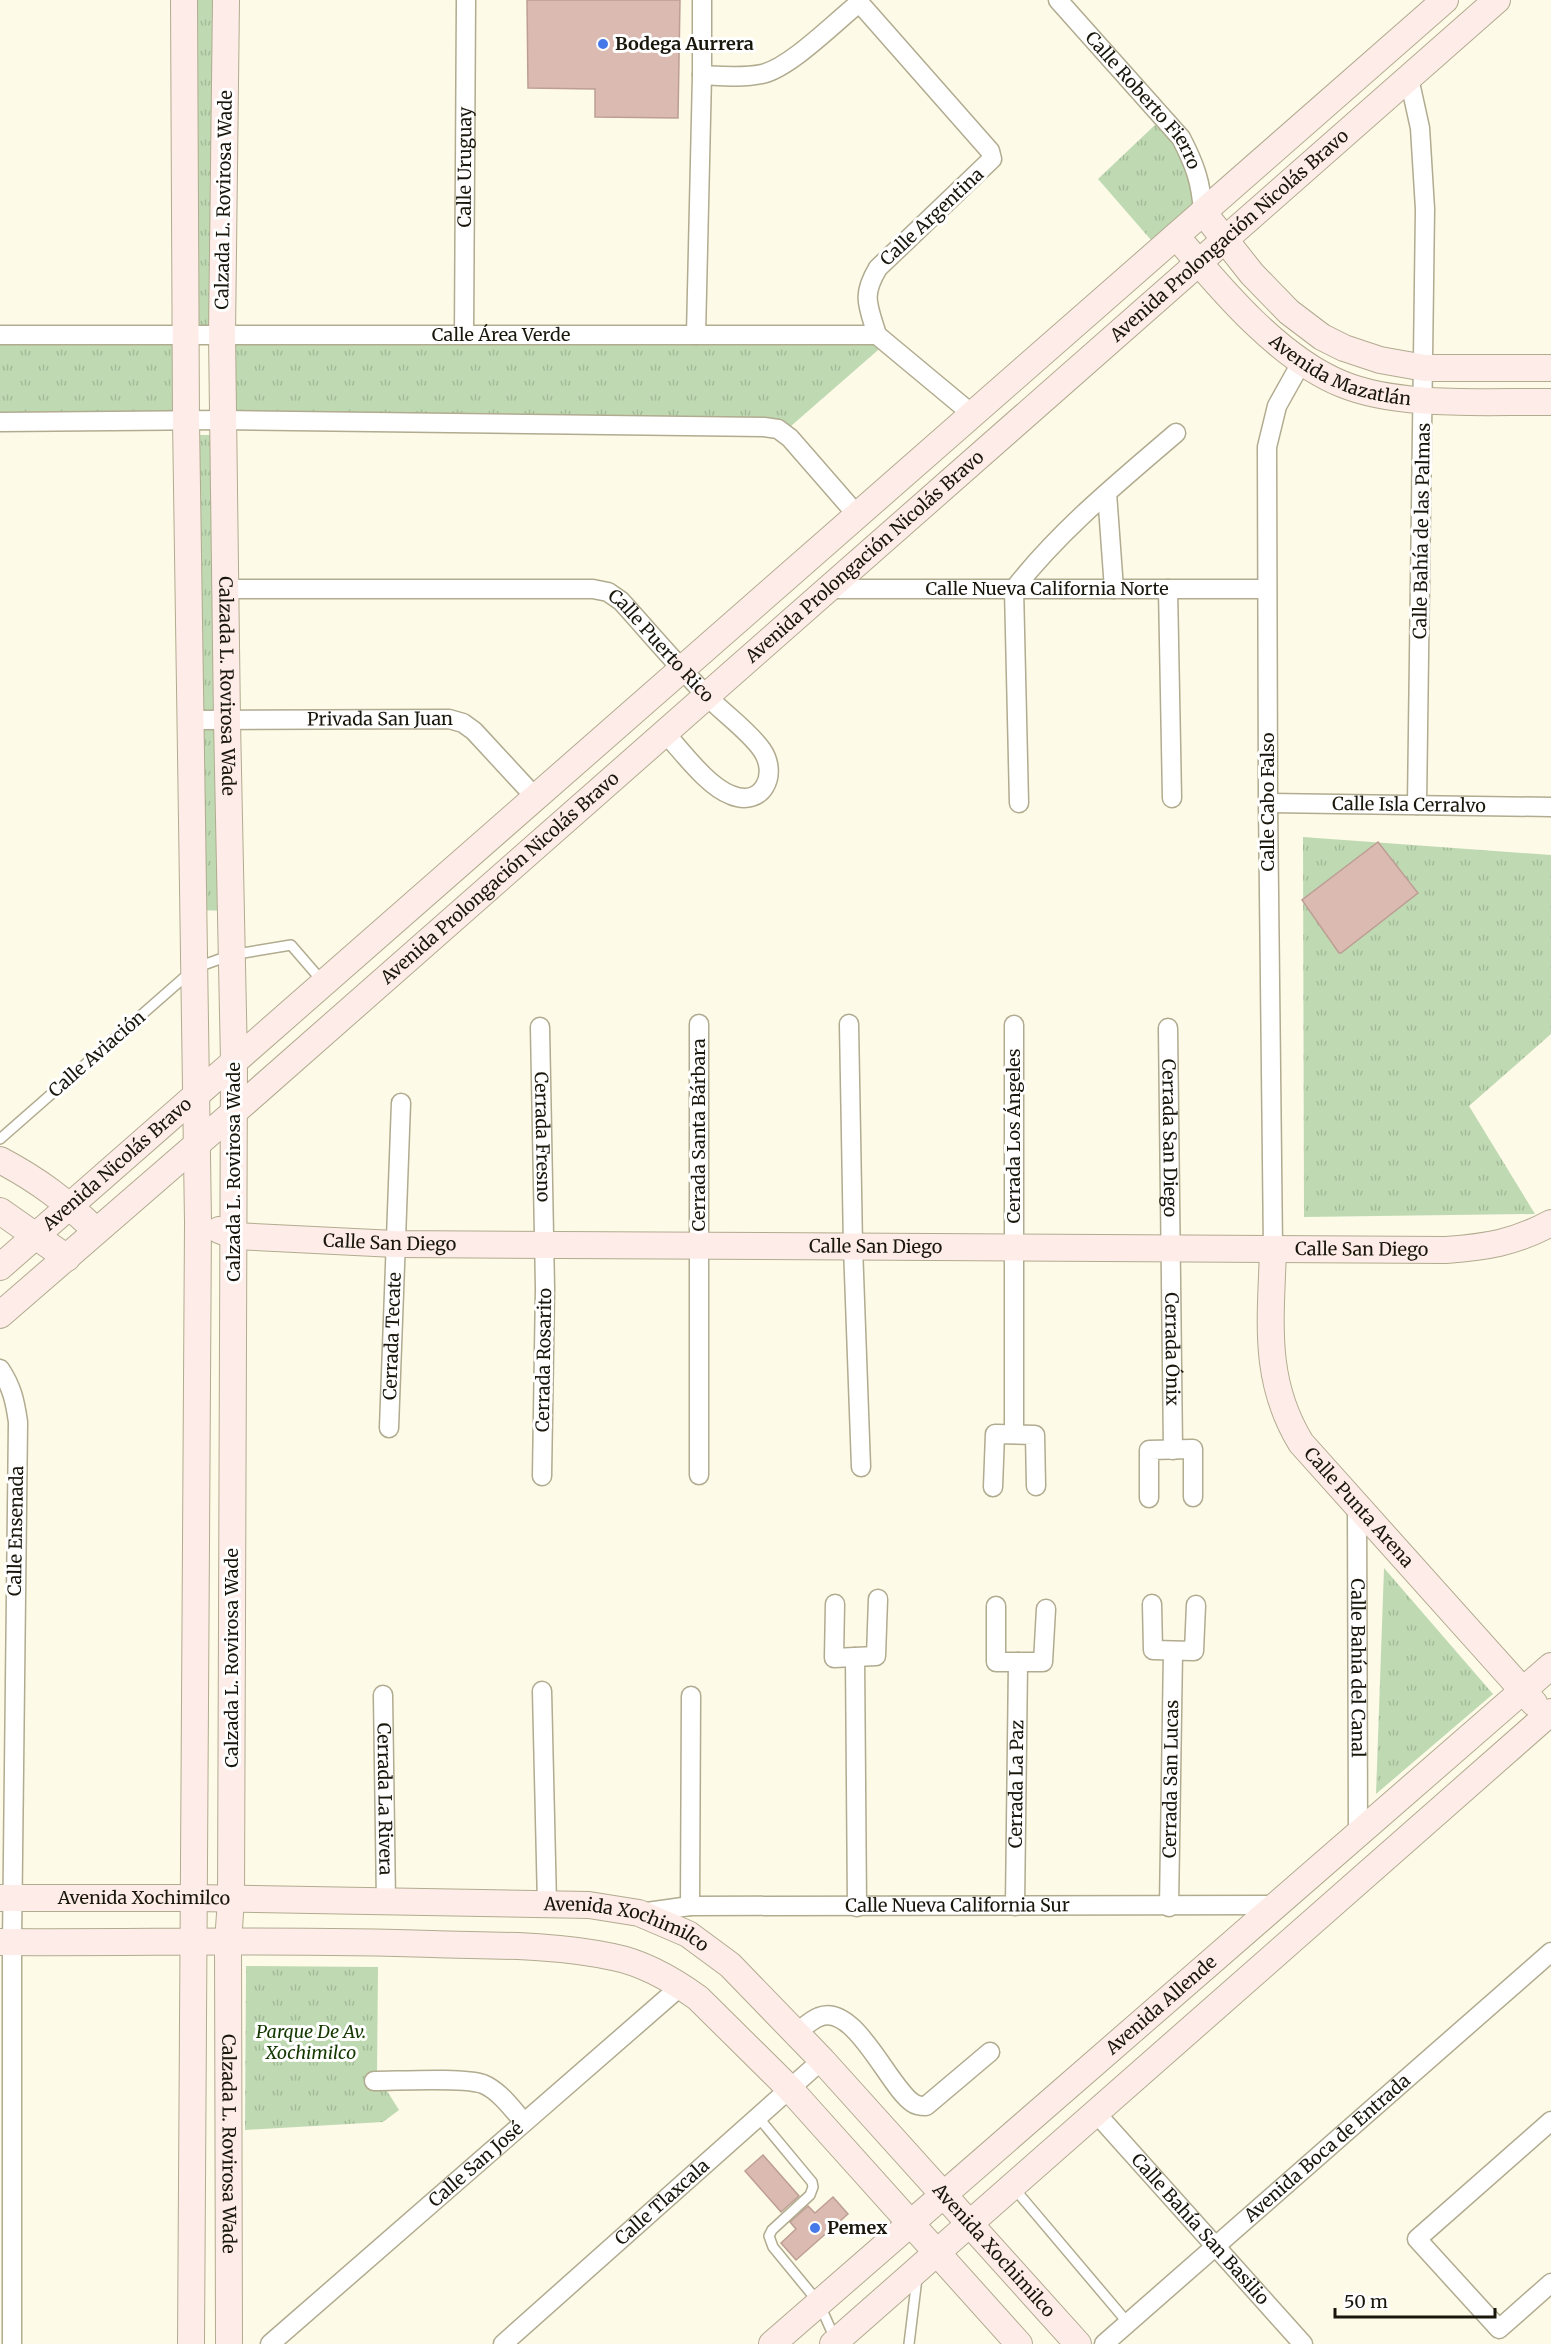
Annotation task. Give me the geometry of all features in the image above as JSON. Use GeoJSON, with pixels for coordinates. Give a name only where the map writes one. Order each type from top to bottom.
{"type":"FeatureCollection","features":[{"type":"Feature","properties":{"kind":"street","name":"Calzada L. Rovirosa Wade"},"geometry":{"type":"LineString","coordinates":[[184,0],[186,421],[198,1222],[191,2344]]}},
{"type":"Feature","properties":{"kind":"street","name":"Calzada L. Rovirosa Wade"},"geometry":{"type":"LineString","coordinates":[[226,0],[222,335],[226,721],[234,1062],[231,1899],[228,1943],[229,2344]]}},
{"type":"Feature","properties":{"kind":"street","name":"Calle Uruguay"},"geometry":{"type":"LineString","coordinates":[[464,335],[466,0]]}},
{"type":"Feature","properties":{"kind":"street"},"geometry":{"type":"LineString","coordinates":[[696,335],[702,0]]}},
{"type":"Feature","properties":{"kind":"street","name":"Calle Roberto Fierro"},"geometry":{"type":"LineString","coordinates":[[1058,0],[1181,138],[1193,161],[1201,185],[1203,212]]}},
{"type":"Feature","properties":{"kind":"street","name":"Avenida Prolongación Nicolás Bravo"},"geometry":{"type":"LineString","coordinates":[[234,1062],[1445,0]]}},
{"type":"Feature","properties":{"kind":"street","name":"Avenida Prolongación Nicolás Bravo"},"geometry":{"type":"LineString","coordinates":[[233,1113],[1497,0]]}},
{"type":"Feature","properties":{"kind":"street","name":"Calle Argentina"},"geometry":{"type":"LineString","coordinates":[[702,75],[764,74],[782,66],[858,2],[990,151],[992,159],[878,268],[868,285],[868,304],[877,335]]}},
{"type":"Feature","properties":{"kind":"street","name":"Calle Bahía de las Palmas"},"geometry":{"type":"LineString","coordinates":[[1409,78],[1420,128],[1425,198],[1425,368],[1418,805]]}},
{"type":"Feature","properties":{"kind":"street","name":"Avenida Mazatlán"},"geometry":{"type":"LineString","coordinates":[[1203,212],[1252,274],[1289,312],[1322,337],[1344,348],[1380,360],[1425,368],[1551,368]]}},
{"type":"Feature","properties":{"kind":"street","name":"Avenida Mazatlán"},"geometry":{"type":"LineString","coordinates":[[1176,236],[1227,294],[1301,363],[1343,385],[1373,393],[1424,401],[1551,402]]}},
{"type":"Feature","properties":{"kind":"street","name":"Calle Área Verde"},"geometry":{"type":"LineString","coordinates":[[0,335],[877,335]]}},
{"type":"Feature","properties":{"kind":"street"},"geometry":{"type":"LineString","coordinates":[[877,335],[972,414]]}},
{"type":"Feature","properties":{"kind":"street","name":"Calle Cabo Falso"},"geometry":{"type":"LineString","coordinates":[[1273,1249],[1267,447],[1277,406],[1301,363]]}},
{"type":"Feature","properties":{"kind":"street"},"geometry":{"type":"LineString","coordinates":[[0,422],[223,420],[778,429],[790,438],[857,514]]}},
{"type":"Feature","properties":{"kind":"street"},"geometry":{"type":"LineString","coordinates":[[1019,803],[1014,589],[1032,566],[1107,493],[1176,433]]}},
{"type":"Feature","properties":{"kind":"street"},"geometry":{"type":"LineString","coordinates":[[1107,493],[1114,589]]}},
{"type":"Feature","properties":{"kind":"street","name":"Calle Puerto Rico"},"geometry":{"type":"LineString","coordinates":[[225,589],[593,589],[608,592],[621,601],[706,696],[762,749],[770,772],[766,786],[757,795],[744,798],[731,795],[716,787],[665,733]]}},
{"type":"Feature","properties":{"kind":"street","name":"Calle Nueva California Norte"},"geometry":{"type":"LineString","coordinates":[[828,589],[1268,590]]}},
{"type":"Feature","properties":{"kind":"street"},"geometry":{"type":"LineString","coordinates":[[1168,590],[1172,798]]}},
{"type":"Feature","properties":{"kind":"street","name":"Privada San Juan"},"geometry":{"type":"LineString","coordinates":[[191,720],[449,719],[463,723],[474,731],[535,798]]}},
{"type":"Feature","properties":{"kind":"street","name":"Calle Isla Cerralvo"},"geometry":{"type":"LineString","coordinates":[[1268,803],[1551,807]]}},
{"type":"Feature","properties":{"kind":"street","name":"Cerrada Santa Bárbara"},"geometry":{"type":"LineString","coordinates":[[699,1024],[699,1474]]}},
{"type":"Feature","properties":{"kind":"street"},"geometry":{"type":"LineString","coordinates":[[849,1024],[853,1246],[861,1467]]}},
{"type":"Feature","properties":{"kind":"street","name":"Cerrada Los Ángeles"},"geometry":{"type":"LineString","coordinates":[[1014,1025],[1014,1434]]}},
{"type":"Feature","properties":{"kind":"street","name":"Cerrada Fresno"},"geometry":{"type":"LineString","coordinates":[[540,1027],[544,1245]]}},
{"type":"Feature","properties":{"kind":"street","name":"Cerrada San Diego"},"geometry":{"type":"LineString","coordinates":[[1168,1028],[1171,1248]]}},
{"type":"Feature","properties":{"kind":"street","name":"Avenida Nicolás Bravo"},"geometry":{"type":"LineString","coordinates":[[0,1267],[234,1062]]}},
{"type":"Feature","properties":{"kind":"street","name":"Cerrada Tecate"},"geometry":{"type":"LineString","coordinates":[[389,1428],[401,1103]]}},
{"type":"Feature","properties":{"kind":"street","name":"Avenida Nicolás Bravo"},"geometry":{"type":"LineString","coordinates":[[0,1315],[233,1113]]}},
{"type":"Feature","properties":{"kind":"street"},"geometry":{"type":"LineString","coordinates":[[0,1160],[34,1178],[70,1206],[96,1232]]}},
{"type":"Feature","properties":{"kind":"street"},"geometry":{"type":"LineString","coordinates":[[0,1211],[67,1258]]}},
{"type":"Feature","properties":{"kind":"street","name":"Calle San Diego"},"geometry":{"type":"LineString","coordinates":[[198,1222],[234,1236],[395,1244],[1446,1250],[1493,1246],[1526,1236],[1551,1223]]}},
{"type":"Feature","properties":{"kind":"street","name":"Cerrada Rosarito"},"geometry":{"type":"LineString","coordinates":[[542,1476],[544,1245]]}},
{"type":"Feature","properties":{"kind":"street","name":"Cerrada Ónix"},"geometry":{"type":"LineString","coordinates":[[1171,1248],[1173,1450]]}},
{"type":"Feature","properties":{"kind":"street","name":"Calle Punta Arena"},"geometry":{"type":"LineString","coordinates":[[1273,1249],[1271,1347],[1275,1381],[1283,1410],[1301,1443],[1522,1690],[1549,1717]]}},
{"type":"Feature","properties":{"kind":"street","name":"Calle Ensenada"},"geometry":{"type":"LineString","coordinates":[[0,1370],[10,1384],[15,1398],[18,1422],[6,1898],[12,2344]]}},
{"type":"Feature","properties":{"kind":"street"},"geometry":{"type":"LineString","coordinates":[[993,1487],[995,1434],[1035,1435],[1036,1486]]}},
{"type":"Feature","properties":{"kind":"street"},"geometry":{"type":"LineString","coordinates":[[1149,1498],[1149,1450],[1193,1449],[1193,1497]]}},
{"type":"Feature","properties":{"kind":"street","name":"Calle Bahía del Canal"},"geometry":{"type":"LineString","coordinates":[[1357,1504],[1359,1832]]}},
{"type":"Feature","properties":{"kind":"street"},"geometry":{"type":"LineString","coordinates":[[835,1604],[834,1658],[876,1656],[878,1599]]}},
{"type":"Feature","properties":{"kind":"street"},"geometry":{"type":"LineString","coordinates":[[1152,1604],[1153,1650],[1173,1651],[1194,1651],[1196,1605]]}},
{"type":"Feature","properties":{"kind":"street"},"geometry":{"type":"LineString","coordinates":[[996,1606],[996,1662],[1043,1662],[1046,1609]]}},
{"type":"Feature","properties":{"kind":"street","name":"Cerrada San Lucas"},"geometry":{"type":"LineString","coordinates":[[1169,1907],[1173,1651]]}},
{"type":"Feature","properties":{"kind":"street"},"geometry":{"type":"LineString","coordinates":[[855,1657],[857,1907]]}},
{"type":"Feature","properties":{"kind":"street","name":"Cerrada La Paz"},"geometry":{"type":"LineString","coordinates":[[1015,1906],[1018,1662]]}},
{"type":"Feature","properties":{"kind":"street","name":"Avenida Allende"},"geometry":{"type":"LineString","coordinates":[[772,2344],[1551,1666]]}},
{"type":"Feature","properties":{"kind":"street"},"geometry":{"type":"LineString","coordinates":[[542,1691],[547,1904]]}},
{"type":"Feature","properties":{"kind":"street","name":"Cerrada La Rivera"},"geometry":{"type":"LineString","coordinates":[[383,1695],[386,1902]]}},
{"type":"Feature","properties":{"kind":"street"},"geometry":{"type":"LineString","coordinates":[[690,1906],[691,1696]]}},
{"type":"Feature","properties":{"kind":"street","name":"Avenida Allende"},"geometry":{"type":"LineString","coordinates":[[835,2343],[1549,1717]]}},
{"type":"Feature","properties":{"kind":"street","name":"Avenida Xochimilco"},"geometry":{"type":"LineString","coordinates":[[6,1898],[193,1898],[547,1904],[589,1905],[639,1913],[688,1934],[721,1959],[822,2060],[1077,2344]]}},
{"type":"Feature","properties":{"kind":"street","name":"Calle Nueva California Sur"},"geometry":{"type":"LineString","coordinates":[[639,1913],[690,1906],[1169,1907],[1276,1905]]}},
{"type":"Feature","properties":{"kind":"street","name":"Avenida Xochimilco"},"geometry":{"type":"LineString","coordinates":[[6,1942],[380,1942],[568,1950],[614,1957],[646,1968],[681,1986],[698,1998],[790,2089],[1019,2344]]}},
{"type":"Feature","properties":{"kind":"street","name":"Avenida Boca de Entrada"},"geometry":{"type":"LineString","coordinates":[[1104,2344],[1551,1952]]}},
{"type":"Feature","properties":{"kind":"street","name":"Calle San José"},"geometry":{"type":"LineString","coordinates":[[270,2344],[681,1986]]}},
{"type":"Feature","properties":{"kind":"street"},"geometry":{"type":"LineString","coordinates":[[796,2033],[819,2017],[832,2015],[848,2024],[872,2050],[904,2096],[915,2105],[926,2106],[990,2052]]}},
{"type":"Feature","properties":{"kind":"street","name":"Calle Tlaxcala"},"geometry":{"type":"LineString","coordinates":[[502,2344],[822,2060]]}},
{"type":"Feature","properties":{"kind":"street"},"geometry":{"type":"LineString","coordinates":[[374,2081],[482,2084],[497,2094],[524,2122]]}},
{"type":"Feature","properties":{"kind":"street","name":"Calle Bahía San Basilio"},"geometry":{"type":"LineString","coordinates":[[1096,2113],[1303,2344]]}},
{"type":"Feature","properties":{"kind":"street"},"geometry":{"type":"LineString","coordinates":[[1551,2121],[1417,2239],[1499,2329],[1551,2283]]}},
{"type":"Feature","properties":{"kind":"lane"},"geometry":{"type":"LineString","coordinates":[[195,968],[231,955],[291,945],[324,983]]}},
{"type":"Feature","properties":{"kind":"lane","name":"Calle Aviación"},"geometry":{"type":"LineString","coordinates":[[0,1139],[195,968]]}},
{"type":"Feature","properties":{"kind":"lane"},"geometry":{"type":"LineString","coordinates":[[758,2117],[813,2182],[810,2195],[771,2230],[769,2236],[773,2247],[819,2303],[835,2343]]}},
{"type":"Feature","properties":{"kind":"lane"},"geometry":{"type":"LineString","coordinates":[[1012,2187],[1128,2322]]}},
{"type":"Feature","properties":{"kind":"lane"},"geometry":{"type":"LineString","coordinates":[[909,2344],[917,2270]]}},
{"type":"Feature","properties":{"kind":"green space"},"geometry":{"type":"Polygon","coordinates":[[[187,0],[224,0],[220,332],[189,332],[187,0]]]}},
{"type":"Feature","properties":{"kind":"green space"},"geometry":{"type":"Polygon","coordinates":[[[1157,123],[1181,154],[1200,198],[1151,240],[1098,179],[1157,123]]]}},
{"type":"Feature","properties":{"kind":"green space"},"geometry":{"type":"Polygon","coordinates":[[[0,335],[184,336],[184,419],[0,420],[0,335]]]}},
{"type":"Feature","properties":{"kind":"green space"},"geometry":{"type":"Polygon","coordinates":[[[222,335],[877,335],[885,344],[783,433],[224,420],[222,335]]]}},
{"type":"Feature","properties":{"kind":"green space"},"geometry":{"type":"Polygon","coordinates":[[[187,435],[222,435],[226,720],[192,719],[187,435]]]}},
{"type":"Feature","properties":{"kind":"green space"},"geometry":{"type":"Polygon","coordinates":[[[192,721],[226,721],[229,911],[195,910],[192,721]]]}},
{"type":"Feature","properties":{"kind":"green space"},"geometry":{"type":"Polygon","coordinates":[[[1303,837],[1551,855],[1551,1034],[1469,1106],[1535,1214],[1304,1217],[1303,837]]]}},
{"type":"Feature","properties":{"kind":"green space"},"geometry":{"type":"Polygon","coordinates":[[[1384,1568],[1493,1694],[1376,1794],[1384,1568]]]}},
{"type":"Feature","properties":{"kind":"green space","name":"Parque De Av. Xochimilco"},"geometry":{"type":"Polygon","coordinates":[[[246,1966],[378,1967],[377,2075],[399,2110],[383,2122],[245,2130],[246,1966]]]}},
{"type":"Feature","properties":{"kind":"building","name":"Bodega Aurrera"},"geometry":{"type":"Polygon","coordinates":[[[527,0],[680,0],[678,118],[595,117],[595,89],[528,88],[527,0]]]}},
{"type":"Feature","properties":{"kind":"building"},"geometry":{"type":"Polygon","coordinates":[[[1378,842],[1418,893],[1339,953],[1302,900],[1378,842]]]}},
{"type":"Feature","properties":{"kind":"building"},"geometry":{"type":"Polygon","coordinates":[[[763,2155],[799,2196],[781,2212],[745,2171],[763,2155]]]}},
{"type":"Feature","properties":{"kind":"building","name":"Pemex"},"geometry":{"type":"Polygon","coordinates":[[[833,2197],[848,2214],[796,2260],[781,2243],[796,2229],[790,2222],[808,2206],[815,2213],[833,2197]]]}},
{"type":"Feature","properties":{"kind":"place","name":"Bodega Aurrera"},"geometry":{"type":"Point","coordinates":[603,44]}},
{"type":"Feature","properties":{"kind":"place","name":"Pemex"},"geometry":{"type":"Point","coordinates":[815,2228]}}]}
